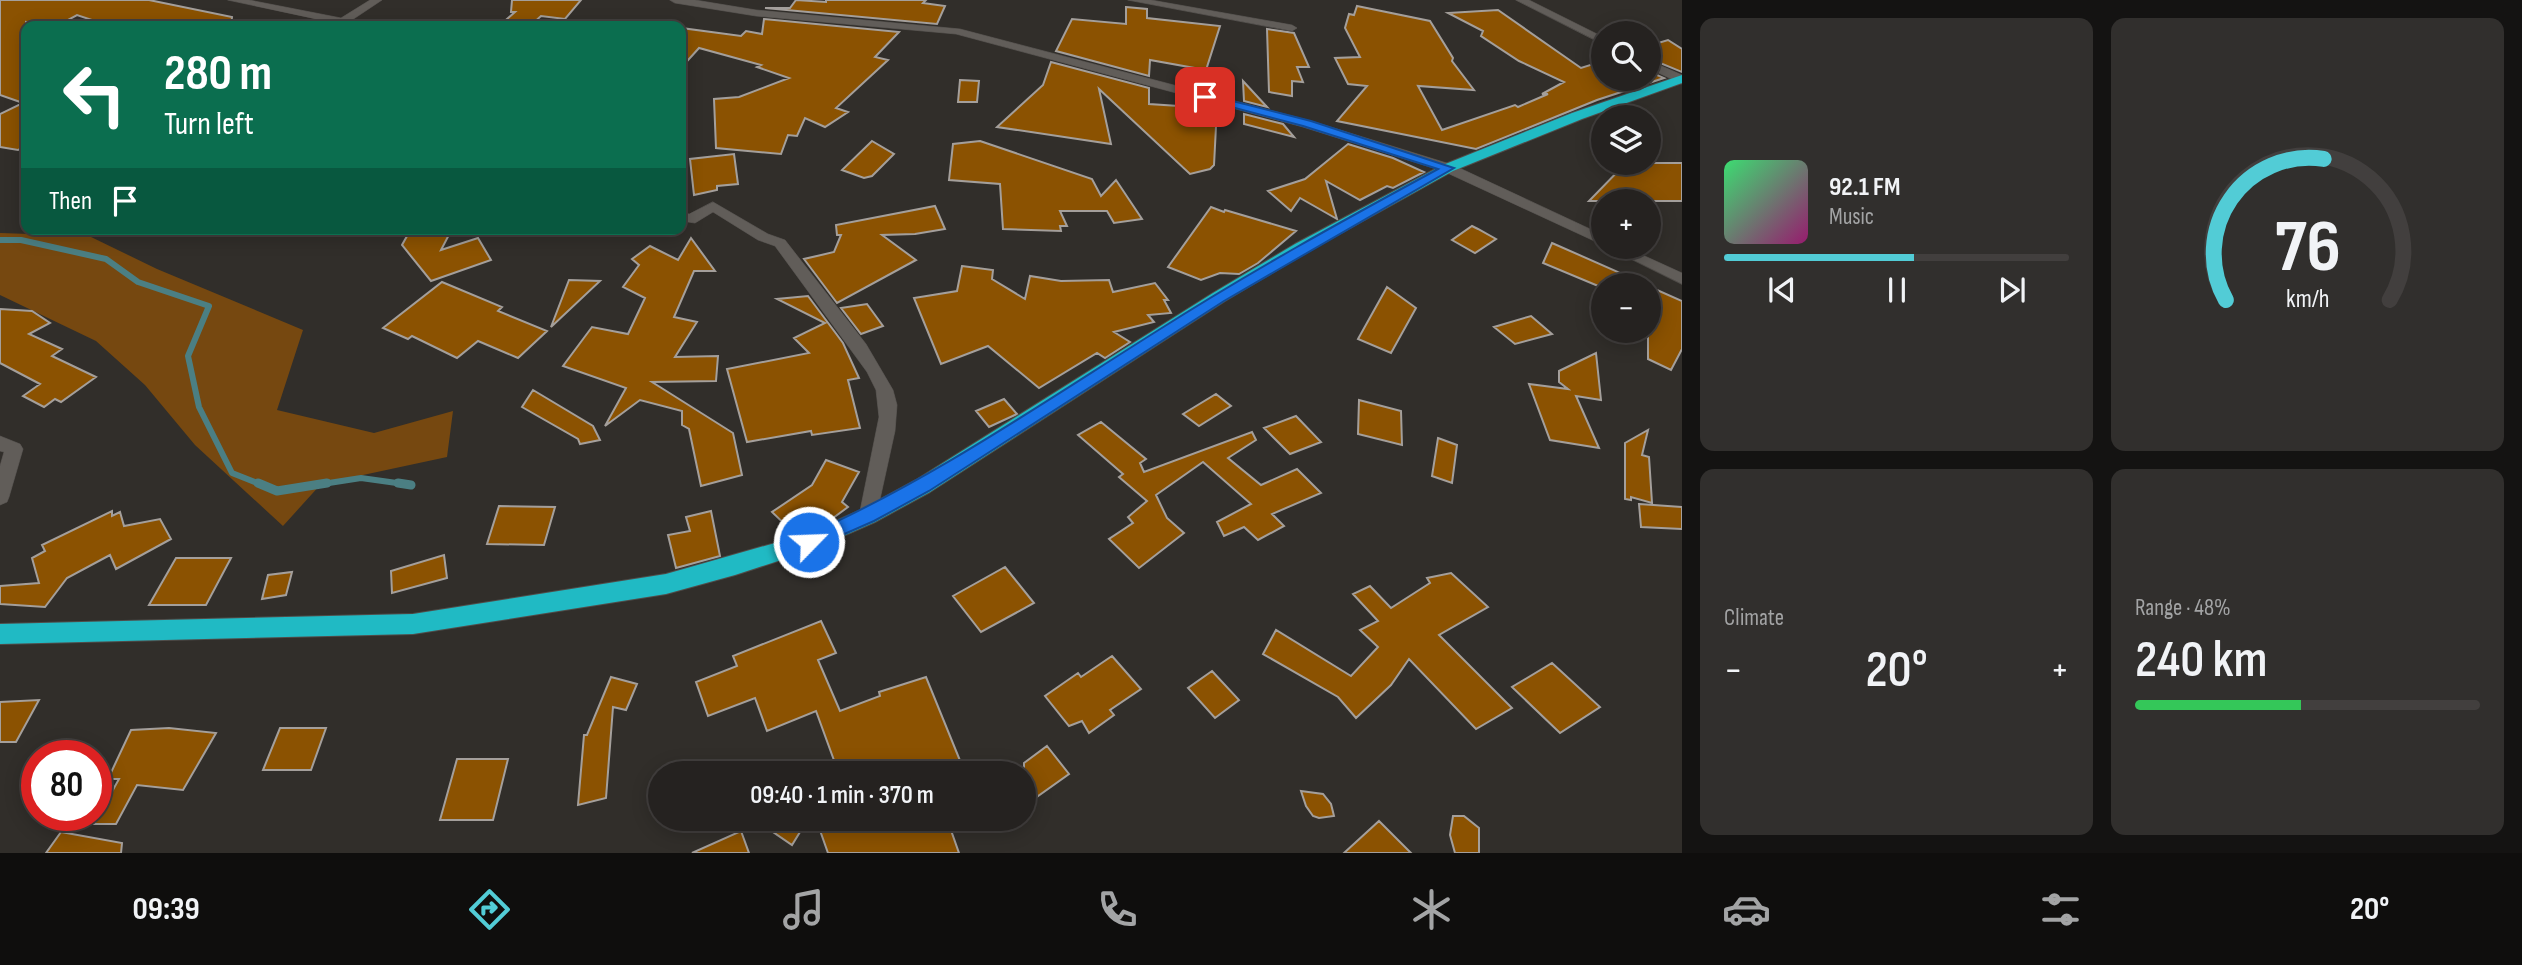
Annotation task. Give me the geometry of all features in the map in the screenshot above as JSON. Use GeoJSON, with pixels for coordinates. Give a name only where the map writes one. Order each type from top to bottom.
{"type":"FeatureCollection","features":[{"type":"Feature","properties":{"kind":"highway"},"geometry":{"type":"LineString","coordinates":[[0,634],[413,624],[666,584],[797,546],[868,516],[923,486],[1301,248],[1448,168],[1577,116],[1682,79]]}},
{"type":"Feature","properties":{"kind":"street"},"geometry":{"type":"LineString","coordinates":[[233,0],[326,21]]}},
{"type":"Feature","properties":{"kind":"street"},"geometry":{"type":"LineString","coordinates":[[344,21],[377,0]]}},
{"type":"Feature","properties":{"kind":"street"},"geometry":{"type":"LineString","coordinates":[[675,0],[755,13],[956,31],[1307,124],[1448,168],[1591,235]]}},
{"type":"Feature","properties":{"kind":"street"},"geometry":{"type":"LineString","coordinates":[[1132,0],[1292,28]]}},
{"type":"Feature","properties":{"kind":"street"},"geometry":{"type":"LineString","coordinates":[[1521,0],[1591,35]]}},
{"type":"Feature","properties":{"kind":"street"},"geometry":{"type":"LineString","coordinates":[[1661,69],[1682,79]]}},
{"type":"Feature","properties":{"kind":"street"},"geometry":{"type":"LineString","coordinates":[[686,218],[690,220],[713,206],[763,237],[780,243],[796,268],[872,363],[889,403],[868,516]]}},
{"type":"Feature","properties":{"kind":"street"},"geometry":{"type":"LineString","coordinates":[[1640,259],[1682,279]]}},
{"type":"Feature","properties":{"kind":"street"},"geometry":{"type":"LineString","coordinates":[[0,443],[14,449],[0,498]]}},
{"type":"Feature","properties":{"kind":"shaded area"},"geometry":{"type":"Polygon","coordinates":[[[0,233],[89,236],[157,269],[303,330],[277,410],[374,433],[453,411],[447,457],[321,484],[283,526],[195,445],[145,385],[96,341],[0,295],[0,233]]]}},
{"type":"Feature","properties":{"kind":"building"},"geometry":{"type":"Polygon","coordinates":[[[0,0],[149,0],[232,17],[232,21],[95,21],[77,15],[66,21],[21,21],[21,102],[0,95],[0,0]]]}},
{"type":"Feature","properties":{"kind":"building"},"geometry":{"type":"Polygon","coordinates":[[[512,0],[581,0],[565,19],[541,16],[536,21],[505,21],[515,12],[511,12],[512,0]]]}},
{"type":"Feature","properties":{"kind":"building"},"geometry":{"type":"Polygon","coordinates":[[[796,0],[926,0],[923,3],[945,6],[937,24],[765,8],[790,8],[796,0]]]}},
{"type":"Feature","properties":{"kind":"building"},"geometry":{"type":"Polygon","coordinates":[[[1357,6],[1430,21],[1453,58],[1452,61],[1474,90],[1418,86],[1442,130],[1515,105],[1518,107],[1548,94],[1542,94],[1564,82],[1519,61],[1481,36],[1483,31],[1448,13],[1498,10],[1581,68],[1591,65],[1591,91],[1624,91],[1476,149],[1337,121],[1367,86],[1348,84],[1335,58],[1360,57],[1345,28],[1349,14],[1354,15],[1357,6]]]}},
{"type":"Feature","properties":{"kind":"building"},"geometry":{"type":"Polygon","coordinates":[[[1126,7],[1147,9],[1147,18],[1220,26],[1206,70],[1150,60],[1149,76],[1056,51],[1072,19],[1126,24],[1126,7]]]}},
{"type":"Feature","properties":{"kind":"building"},"geometry":{"type":"Polygon","coordinates":[[[764,19],[899,32],[875,57],[888,60],[836,108],[848,112],[825,127],[805,118],[797,136],[788,135],[781,154],[716,148],[714,99],[739,97],[789,78],[757,67],[761,65],[699,48],[686,62],[686,29],[741,36],[746,31],[762,34],[764,19]]]}},
{"type":"Feature","properties":{"kind":"building"},"geometry":{"type":"Polygon","coordinates":[[[1267,29],[1294,33],[1309,67],[1297,67],[1303,82],[1292,81],[1292,96],[1269,92],[1267,29]]]}},
{"type":"Feature","properties":{"kind":"building"},"geometry":{"type":"Polygon","coordinates":[[[1668,40],[1682,49],[1682,72],[1661,63],[1661,42],[1668,40]]]}},
{"type":"Feature","properties":{"kind":"building"},"geometry":{"type":"Polygon","coordinates":[[[1051,62],[1149,88],[1149,104],[1194,107],[1195,101],[1217,107],[1214,165],[1210,169],[1190,174],[1099,89],[1111,144],[997,127],[1043,85],[1051,62]]]}},
{"type":"Feature","properties":{"kind":"building"},"geometry":{"type":"Polygon","coordinates":[[[960,80],[979,81],[977,102],[958,102],[960,80]]]}},
{"type":"Feature","properties":{"kind":"building"},"geometry":{"type":"Polygon","coordinates":[[[1243,81],[1267,107],[1244,101],[1243,81]]]}},
{"type":"Feature","properties":{"kind":"building"},"geometry":{"type":"Polygon","coordinates":[[[21,104],[21,148],[18,150],[0,147],[0,114],[21,104]]]}},
{"type":"Feature","properties":{"kind":"building"},"geometry":{"type":"Polygon","coordinates":[[[1244,114],[1283,124],[1294,137],[1244,124],[1244,114]]]}},
{"type":"Feature","properties":{"kind":"building"},"geometry":{"type":"Polygon","coordinates":[[[872,141],[894,154],[872,176],[864,178],[842,170],[872,141]]]}},
{"type":"Feature","properties":{"kind":"building"},"geometry":{"type":"Polygon","coordinates":[[[980,141],[1092,179],[1101,196],[1116,180],[1142,219],[1114,223],[1107,211],[1060,211],[1067,226],[1060,226],[1061,231],[1003,229],[1000,184],[949,180],[953,144],[980,141]]]}},
{"type":"Feature","properties":{"kind":"building"},"geometry":{"type":"Polygon","coordinates":[[[1348,144],[1393,158],[1424,172],[1393,188],[1387,186],[1360,200],[1326,181],[1337,219],[1300,198],[1291,211],[1268,191],[1305,179],[1348,144]]]}},
{"type":"Feature","properties":{"kind":"building"},"geometry":{"type":"Polygon","coordinates":[[[734,154],[738,184],[717,186],[717,190],[694,195],[690,159],[734,154]]]}},
{"type":"Feature","properties":{"kind":"building"},"geometry":{"type":"Polygon","coordinates":[[[1661,163],[1682,163],[1682,201],[1661,201],[1661,189],[1601,189],[1614,175],[1661,175],[1661,163]]]}},
{"type":"Feature","properties":{"kind":"building"},"geometry":{"type":"Polygon","coordinates":[[[935,206],[945,229],[915,234],[882,235],[916,260],[837,303],[804,259],[834,252],[841,235],[837,235],[836,225],[935,206]]]}},
{"type":"Feature","properties":{"kind":"building"},"geometry":{"type":"Polygon","coordinates":[[[1211,207],[1296,231],[1258,263],[1239,274],[1220,273],[1201,280],[1168,267],[1211,207]]]}},
{"type":"Feature","properties":{"kind":"building"},"geometry":{"type":"Polygon","coordinates":[[[1472,226],[1496,239],[1475,253],[1452,240],[1472,226]]]}},
{"type":"Feature","properties":{"kind":"building"},"geometry":{"type":"Polygon","coordinates":[[[408,235],[449,235],[441,250],[478,238],[491,260],[431,281],[402,245],[408,235]]]}},
{"type":"Feature","properties":{"kind":"building"},"geometry":{"type":"Polygon","coordinates":[[[691,238],[715,271],[694,271],[674,317],[697,322],[675,357],[718,356],[716,381],[652,382],[733,433],[742,475],[701,486],[689,429],[682,425],[682,411],[640,400],[605,426],[626,388],[563,366],[592,327],[628,334],[645,298],[623,287],[639,265],[632,259],[650,246],[678,260],[691,238]]]}},
{"type":"Feature","properties":{"kind":"building"},"geometry":{"type":"Polygon","coordinates":[[[1552,243],[1618,272],[1591,273],[1591,283],[1543,263],[1552,243]]]}},
{"type":"Feature","properties":{"kind":"building"},"geometry":{"type":"Polygon","coordinates":[[[962,266],[993,270],[992,279],[1025,299],[1030,276],[1061,281],[1109,280],[1113,292],[1155,283],[1168,300],[1164,300],[1171,313],[1148,315],[1154,322],[1114,332],[1130,342],[1105,358],[1097,353],[1039,388],[988,346],[941,364],[914,298],[957,291],[962,266]]]}},
{"type":"Feature","properties":{"kind":"building"},"geometry":{"type":"Polygon","coordinates":[[[569,280],[600,281],[551,327],[569,280]]]}},
{"type":"Feature","properties":{"kind":"building"},"geometry":{"type":"Polygon","coordinates":[[[442,282],[502,307],[498,311],[547,331],[518,358],[478,341],[457,358],[412,336],[408,339],[383,328],[442,282]]]}},
{"type":"Feature","properties":{"kind":"building"},"geometry":{"type":"Polygon","coordinates":[[[1387,287],[1416,308],[1391,353],[1358,339],[1387,287]]]}},
{"type":"Feature","properties":{"kind":"building"},"geometry":{"type":"Polygon","coordinates":[[[1661,292],[1682,301],[1682,349],[1671,370],[1648,359],[1648,343],[1661,343],[1661,292]]]}},
{"type":"Feature","properties":{"kind":"building"},"geometry":{"type":"Polygon","coordinates":[[[808,296],[843,343],[859,378],[848,380],[860,428],[812,435],[811,431],[747,442],[727,369],[809,353],[794,338],[825,323],[777,299],[808,296]]]}},
{"type":"Feature","properties":{"kind":"building"},"geometry":{"type":"Polygon","coordinates":[[[867,304],[883,326],[861,334],[841,308],[867,304]]]}},
{"type":"Feature","properties":{"kind":"building"},"geometry":{"type":"Polygon","coordinates":[[[0,309],[32,311],[50,323],[29,334],[62,349],[52,356],[96,377],[61,402],[55,399],[44,407],[23,396],[40,384],[0,363],[0,309]]]}},
{"type":"Feature","properties":{"kind":"building"},"geometry":{"type":"Polygon","coordinates":[[[1531,316],[1552,334],[1515,344],[1494,327],[1531,316]]]}},
{"type":"Feature","properties":{"kind":"building"},"geometry":{"type":"Polygon","coordinates":[[[1596,353],[1601,400],[1576,396],[1599,448],[1550,440],[1529,384],[1568,389],[1559,382],[1559,371],[1596,353]]]}},
{"type":"Feature","properties":{"kind":"building"},"geometry":{"type":"Polygon","coordinates":[[[533,390],[593,426],[600,440],[580,444],[578,439],[522,407],[533,390]]]}},
{"type":"Feature","properties":{"kind":"building"},"geometry":{"type":"Polygon","coordinates":[[[1216,394],[1231,406],[1199,426],[1183,414],[1216,394]]]}},
{"type":"Feature","properties":{"kind":"building"},"geometry":{"type":"Polygon","coordinates":[[[1004,399],[1017,414],[989,427],[976,411],[1004,399]]]}},
{"type":"Feature","properties":{"kind":"building"},"geometry":{"type":"Polygon","coordinates":[[[1359,400],[1401,411],[1402,445],[1358,434],[1359,400]]]}},
{"type":"Feature","properties":{"kind":"building"},"geometry":{"type":"Polygon","coordinates":[[[1296,416],[1321,442],[1290,454],[1264,428],[1296,416]]]}},
{"type":"Feature","properties":{"kind":"building"},"geometry":{"type":"Polygon","coordinates":[[[1101,422],[1146,459],[1140,463],[1144,472],[1252,432],[1256,440],[1228,458],[1261,485],[1297,469],[1321,493],[1272,514],[1284,526],[1258,540],[1244,527],[1224,536],[1217,522],[1251,504],[1203,462],[1156,495],[1167,518],[1184,533],[1139,568],[1109,539],[1133,523],[1128,517],[1147,501],[1119,477],[1123,474],[1078,435],[1101,422]]]}},
{"type":"Feature","properties":{"kind":"building"},"geometry":{"type":"Polygon","coordinates":[[[1648,430],[1642,455],[1649,457],[1652,503],[1631,497],[1631,500],[1625,499],[1625,443],[1648,430]]]}},
{"type":"Feature","properties":{"kind":"building"},"geometry":{"type":"Polygon","coordinates":[[[1438,438],[1457,445],[1452,483],[1432,476],[1438,438]]]}},
{"type":"Feature","properties":{"kind":"building"},"geometry":{"type":"Polygon","coordinates":[[[826,460],[859,472],[842,502],[848,507],[829,521],[825,518],[812,528],[795,534],[772,512],[812,485],[826,460]]]}},
{"type":"Feature","properties":{"kind":"building"},"geometry":{"type":"Polygon","coordinates":[[[1639,504],[1682,507],[1682,529],[1641,527],[1639,504]]]}},
{"type":"Feature","properties":{"kind":"building"},"geometry":{"type":"Polygon","coordinates":[[[499,506],[555,507],[544,545],[487,544],[499,506]]]}},
{"type":"Feature","properties":{"kind":"building"},"geometry":{"type":"Polygon","coordinates":[[[112,511],[112,516],[120,512],[124,526],[160,519],[171,539],[116,569],[110,555],[67,578],[45,607],[0,604],[0,586],[39,583],[32,558],[45,551],[42,545],[112,511]]]}},
{"type":"Feature","properties":{"kind":"building"},"geometry":{"type":"Polygon","coordinates":[[[711,511],[720,556],[676,568],[668,535],[690,531],[686,517],[711,511]]]}},
{"type":"Feature","properties":{"kind":"building"},"geometry":{"type":"Polygon","coordinates":[[[444,555],[447,578],[392,593],[391,571],[444,555]]]}},
{"type":"Feature","properties":{"kind":"building"},"geometry":{"type":"Polygon","coordinates":[[[176,558],[231,558],[206,605],[149,605],[176,558]]]}},
{"type":"Feature","properties":{"kind":"building"},"geometry":{"type":"Polygon","coordinates":[[[1005,567],[1034,603],[981,632],[953,596],[1005,567]]]}},
{"type":"Feature","properties":{"kind":"building"},"geometry":{"type":"Polygon","coordinates":[[[292,572],[286,595],[262,599],[268,575],[292,572]]]}},
{"type":"Feature","properties":{"kind":"building"},"geometry":{"type":"Polygon","coordinates":[[[1451,573],[1488,607],[1439,635],[1512,708],[1476,729],[1409,659],[1391,685],[1356,718],[1338,697],[1263,654],[1276,630],[1351,676],[1378,647],[1360,630],[1378,621],[1353,594],[1370,586],[1391,608],[1430,583],[1427,578],[1451,573]]]}},
{"type":"Feature","properties":{"kind":"building"},"geometry":{"type":"Polygon","coordinates":[[[821,621],[836,653],[818,660],[840,711],[880,696],[879,692],[926,677],[960,761],[834,761],[816,711],[767,731],[755,698],[708,716],[696,682],[737,666],[733,656],[821,621]]]}},
{"type":"Feature","properties":{"kind":"building"},"geometry":{"type":"Polygon","coordinates":[[[1112,656],[1141,689],[1110,710],[1114,715],[1089,733],[1082,721],[1069,726],[1045,696],[1078,673],[1081,677],[1112,656]]]}},
{"type":"Feature","properties":{"kind":"building"},"geometry":{"type":"Polygon","coordinates":[[[1552,663],[1600,707],[1560,733],[1512,687],[1552,663]]]}},
{"type":"Feature","properties":{"kind":"building"},"geometry":{"type":"Polygon","coordinates":[[[1212,671],[1239,700],[1215,718],[1188,688],[1212,671]]]}},
{"type":"Feature","properties":{"kind":"building"},"geometry":{"type":"Polygon","coordinates":[[[611,677],[637,684],[626,710],[613,707],[606,798],[578,805],[584,735],[587,735],[611,677]]]}},
{"type":"Feature","properties":{"kind":"building"},"geometry":{"type":"Polygon","coordinates":[[[39,700],[16,742],[0,742],[0,702],[39,700]]]}},
{"type":"Feature","properties":{"kind":"building"},"geometry":{"type":"Polygon","coordinates":[[[169,728],[216,733],[183,790],[137,785],[116,824],[112,824],[112,792],[119,779],[112,779],[112,770],[131,730],[169,728]]]}},
{"type":"Feature","properties":{"kind":"building"},"geometry":{"type":"Polygon","coordinates":[[[280,728],[326,728],[311,770],[263,770],[280,728]]]}},
{"type":"Feature","properties":{"kind":"building"},"geometry":{"type":"Polygon","coordinates":[[[1047,746],[1069,774],[1036,797],[1036,761],[1027,761],[1047,746]]]}},
{"type":"Feature","properties":{"kind":"building"},"geometry":{"type":"Polygon","coordinates":[[[457,759],[508,759],[493,820],[440,820],[457,759]]]}},
{"type":"Feature","properties":{"kind":"building"},"geometry":{"type":"Polygon","coordinates":[[[1301,791],[1323,794],[1331,804],[1334,816],[1313,816],[1301,791]]]}},
{"type":"Feature","properties":{"kind":"building"},"geometry":{"type":"Polygon","coordinates":[[[1453,816],[1464,816],[1479,828],[1479,853],[1455,853],[1450,835],[1453,816]]]}},
{"type":"Feature","properties":{"kind":"building"},"geometry":{"type":"Polygon","coordinates":[[[1379,821],[1411,853],[1344,853],[1379,821]]]}},
{"type":"Feature","properties":{"kind":"building"},"geometry":{"type":"Polygon","coordinates":[[[741,831],[749,853],[692,853],[741,831]]]}},
{"type":"Feature","properties":{"kind":"building"},"geometry":{"type":"Polygon","coordinates":[[[772,831],[801,831],[792,845],[772,831]]]}},
{"type":"Feature","properties":{"kind":"building"},"geometry":{"type":"Polygon","coordinates":[[[820,831],[951,831],[959,853],[828,853],[820,831]]]}},
{"type":"Feature","properties":{"kind":"building"},"geometry":{"type":"Polygon","coordinates":[[[61,832],[122,843],[121,853],[46,853],[61,832]]]}},
{"type":"Feature","properties":{"kind":"waterway"},"geometry":{"type":"LineString","coordinates":[[0,240],[21,240],[106,259],[138,282],[209,306],[188,356],[199,407],[232,473],[262,485]]}},
{"type":"Feature","properties":{"kind":"waterway"},"geometry":{"type":"LineString","coordinates":[[316,485],[361,478],[411,485],[398,483]]}},
{"type":"Feature","properties":{"kind":"waterway"},"geometry":{"type":"LineString","coordinates":[[258,483],[277,491],[327,483]]}},
{"type":"Feature","properties":{"kind":"route"},"geometry":{"type":"LineString","coordinates":[[809,542],[868,516],[923,486],[1301,248],[1448,168],[1307,124],[1205,97]]}}]}
